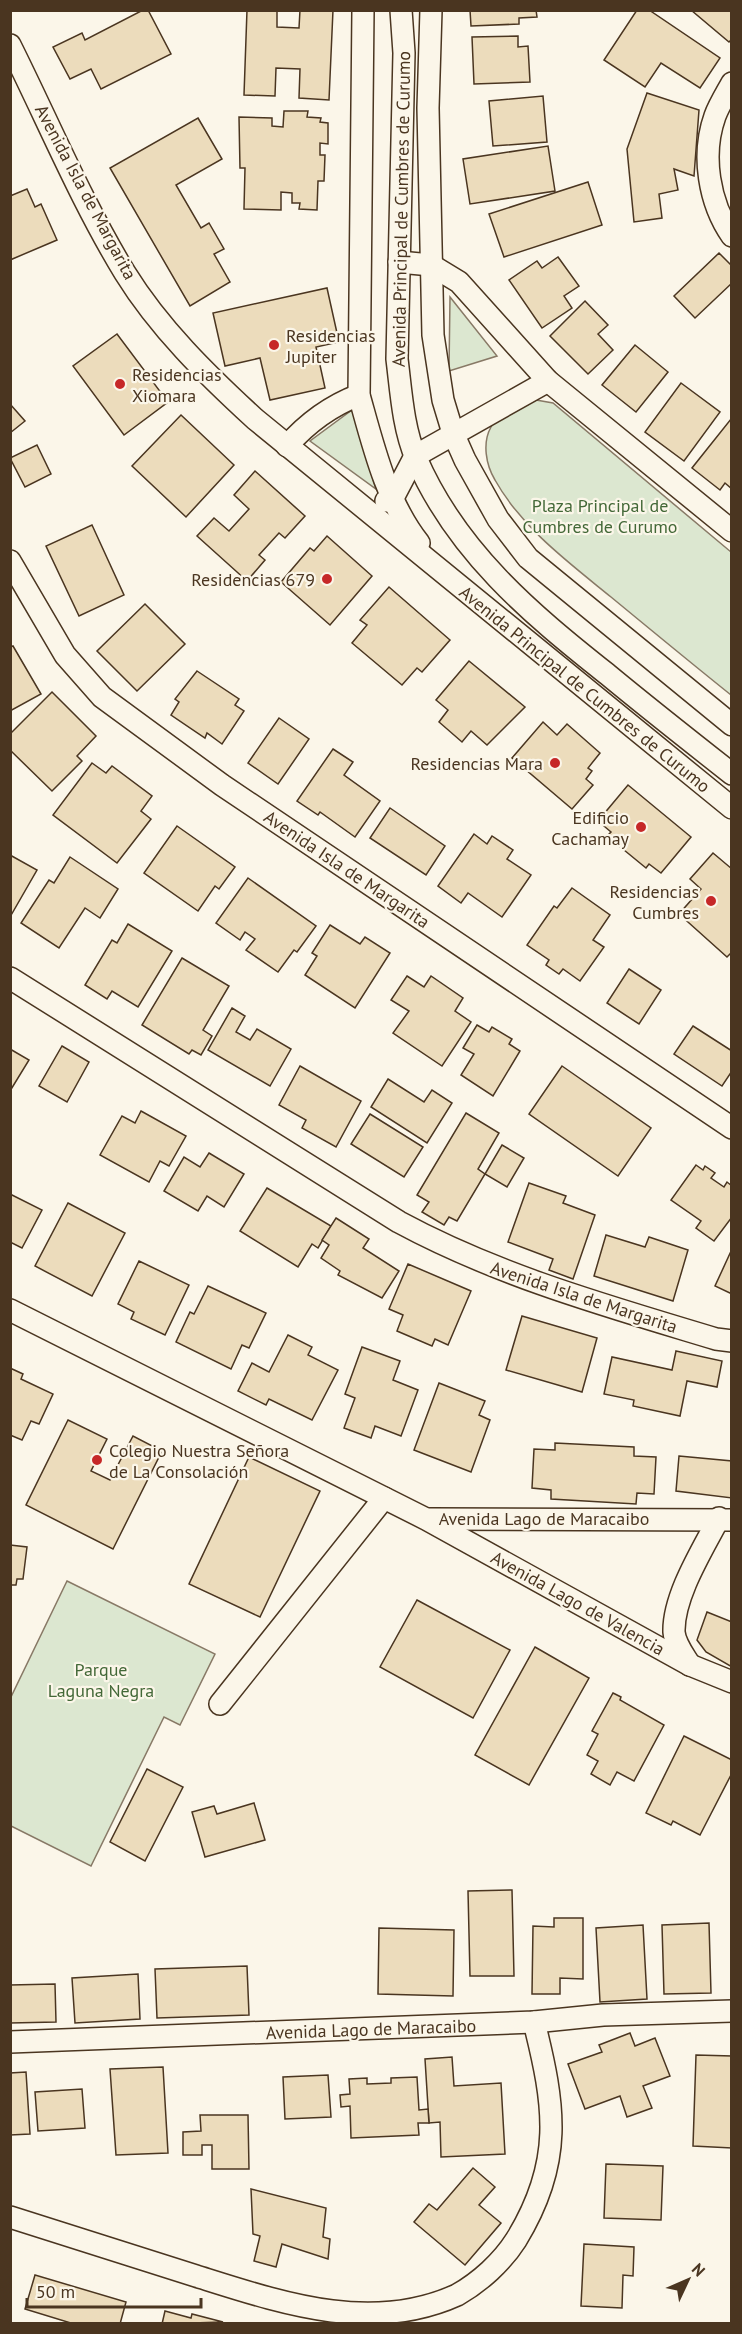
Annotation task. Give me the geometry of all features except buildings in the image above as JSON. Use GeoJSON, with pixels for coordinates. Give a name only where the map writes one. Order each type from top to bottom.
{"type":"FeatureCollection","features":[{"type":"Feature","properties":{"kind":"street","name":"Avenida Principal de Cumbres de Curumo"},"geometry":{"type":"LineString","coordinates":[[363,10],[359,395],[374,447],[403,523],[439,569]]}},
{"type":"Feature","properties":{"kind":"street","name":"Avenida Principal de Cumbres de Curumo"},"geometry":{"type":"LineString","coordinates":[[400,10],[404,53],[397,359],[402,397],[415,456],[462,535],[497,581],[560,638],[732,774]]}},
{"type":"Feature","properties":{"kind":"street","name":"Avenida Principal de Cumbres de Curumo"},"geometry":{"type":"LineString","coordinates":[[431,10],[428,108],[435,352],[443,400],[453,433],[498,519],[528,558],[732,725]]}},
{"type":"Feature","properties":{"kind":"street","name":"Avenida Isla de Margarita"},"geometry":{"type":"LineString","coordinates":[[10,45],[101,229],[126,274],[188,354],[219,386],[287,446]]}},
{"type":"Feature","properties":{"kind":"street"},"geometry":{"type":"LineString","coordinates":[[732,83],[715,117],[709,149],[710,184],[722,221],[732,236]]}},
{"type":"Feature","properties":{"kind":"street"},"geometry":{"type":"LineString","coordinates":[[399,262],[431,265],[459,282],[548,381],[732,531]]}},
{"type":"Feature","properties":{"kind":"street"},"geometry":{"type":"LineString","coordinates":[[367,511],[393,498],[415,456],[548,381]]}},
{"type":"Feature","properties":{"kind":"street"},"geometry":{"type":"LineString","coordinates":[[287,446],[302,429],[336,404],[359,395]]}},
{"type":"Feature","properties":{"kind":"street","name":"Avenida Principal de Cumbres de Curumo"},"geometry":{"type":"LineString","coordinates":[[287,446],[732,808]]}},
{"type":"Feature","properties":{"kind":"street","name":"Avenida Isla de Margarita"},"geometry":{"type":"LineString","coordinates":[[10,561],[65,655],[111,704],[222,785],[732,1128]]}},
{"type":"Feature","properties":{"kind":"street","name":"Avenida Isla de Margarita"},"geometry":{"type":"LineString","coordinates":[[10,978],[399,1222],[443,1246],[494,1268],[574,1296],[716,1339],[732,1341]]}},
{"type":"Feature","properties":{"kind":"street","name":"Avenida Lago de Maracaibo"},"geometry":{"type":"LineString","coordinates":[[10,1310],[426,1519],[725,1519]]}},
{"type":"Feature","properties":{"kind":"street"},"geometry":{"type":"LineString","coordinates":[[220,1704],[384,1498]]}},
{"type":"Feature","properties":{"kind":"street","name":"Avenida Lago de Valencia"},"geometry":{"type":"LineString","coordinates":[[426,1519],[690,1665],[732,1682]]}},
{"type":"Feature","properties":{"kind":"street"},"geometry":{"type":"LineString","coordinates":[[690,1665],[678,1646],[674,1631],[678,1613],[688,1579],[725,1519]]}},
{"type":"Feature","properties":{"kind":"street","name":"Avenida Lago de Maracaibo"},"geometry":{"type":"LineString","coordinates":[[10,2042],[534,2022],[603,2015],[732,2011]]}},
{"type":"Feature","properties":{"kind":"street"},"geometry":{"type":"LineString","coordinates":[[10,2217],[311,2312],[376,2319],[416,2314],[470,2288],[491,2269],[509,2251],[537,2201],[551,2151],[553,2113],[534,2022]]}},
{"type":"Feature","properties":{"kind":"green space"},"geometry":{"type":"Polygon","coordinates":[[[450,297],[497,356],[449,371],[450,297]]]}},
{"type":"Feature","properties":{"kind":"green space","name":"Plaza Principal de Cumbres de Curumo"},"geometry":{"type":"Polygon","coordinates":[[[536,400],[553,403],[731,552],[731,695],[547,543],[518,514],[506,497],[487,461],[488,433],[499,416],[517,406],[536,400]]]}},
{"type":"Feature","properties":{"kind":"green space"},"geometry":{"type":"Polygon","coordinates":[[[352,410],[376,489],[310,441],[352,410]]]}},
{"type":"Feature","properties":{"kind":"green space","name":"Parque Laguna Negra"},"geometry":{"type":"Polygon","coordinates":[[[67,1581],[215,1654],[180,1725],[164,1717],[91,1866],[11,1826],[11,1697],[67,1581]]]}},
{"type":"Feature","properties":{"kind":"place","name":"Residencias Jupiter"},"geometry":{"type":"Point","coordinates":[274,345]}},
{"type":"Feature","properties":{"kind":"place","name":"Residencias Xiomara"},"geometry":{"type":"Point","coordinates":[120,384]}},
{"type":"Feature","properties":{"kind":"place","name":"Residencias 679"},"geometry":{"type":"Point","coordinates":[327,579]}},
{"type":"Feature","properties":{"kind":"place","name":"Residencias Mara"},"geometry":{"type":"Point","coordinates":[555,763]}},
{"type":"Feature","properties":{"kind":"place","name":"Edificio Cachamay"},"geometry":{"type":"Point","coordinates":[641,827]}},
{"type":"Feature","properties":{"kind":"place","name":"Residencias Cumbres"},"geometry":{"type":"Point","coordinates":[711,901]}},
{"type":"Feature","properties":{"kind":"place","name":"Colegio Nuestra Señora de La Consolación"},"geometry":{"type":"Point","coordinates":[97,1460]}}]}
